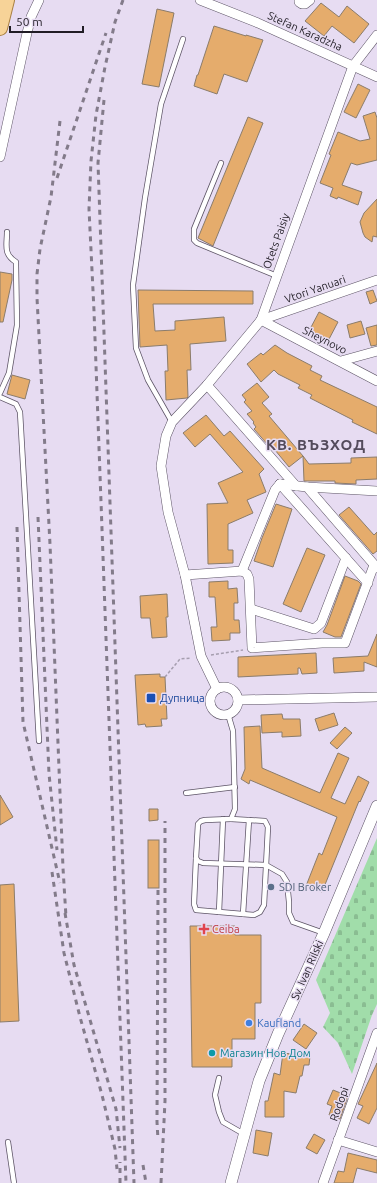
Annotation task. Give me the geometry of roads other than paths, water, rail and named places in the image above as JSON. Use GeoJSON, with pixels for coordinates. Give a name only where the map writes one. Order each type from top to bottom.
{"type":"FeatureCollection","features":[{"type":"Feature","properties":{"kind":"main road"},"geometry":{"type":"LineString","coordinates":[[0,28],[7,0]]}},
{"type":"Feature","properties":{"kind":"street"},"geometry":{"type":"LineString","coordinates":[[0,157],[27,33],[31,17],[39,0]]}},
{"type":"Feature","properties":{"kind":"street","name":"Stefan Karadzha"},"geometry":{"type":"LineString","coordinates":[[200,0],[258,23],[377,77]]}},
{"type":"Feature","properties":{"kind":"street"},"geometry":{"type":"LineString","coordinates":[[299,0],[302,4],[305,4],[310,0]]}},
{"type":"Feature","properties":{"kind":"street","name":"Otets Paisiy"},"geometry":{"type":"LineString","coordinates":[[217,689],[201,656],[185,574],[168,512],[161,466],[166,436],[172,422],[207,385],[261,320],[353,66],[377,35]]}},
{"type":"Feature","properties":{"kind":"street","name":"Vtori Yanuari"},"geometry":{"type":"LineString","coordinates":[[261,320],[377,280]]}},
{"type":"Feature","properties":{"kind":"street","name":"Sheynovo"},"geometry":{"type":"LineString","coordinates":[[261,320],[377,381]]}},
{"type":"Feature","properties":{"kind":"street"},"geometry":{"type":"LineString","coordinates":[[341,361],[377,351]]}},
{"type":"Feature","properties":{"kind":"street"},"geometry":{"type":"LineString","coordinates":[[207,385],[296,486]]}},
{"type":"Feature","properties":{"kind":"street"},"geometry":{"type":"LineString","coordinates":[[280,484],[377,491]]}},
{"type":"Feature","properties":{"kind":"street"},"geometry":{"type":"LineString","coordinates":[[280,484],[368,583]]}},
{"type":"Feature","properties":{"kind":"street"},"geometry":{"type":"LineString","coordinates":[[242,571],[275,490],[280,484]]}},
{"type":"Feature","properties":{"kind":"street"},"geometry":{"type":"LineString","coordinates":[[185,574],[242,571],[247,574],[249,579],[252,648],[322,643],[345,643],[368,583],[376,567],[307,487]]}},
{"type":"Feature","properties":{"kind":"street"},"geometry":{"type":"LineString","coordinates":[[251,609],[314,629],[318,627],[346,558]]}},
{"type":"Feature","properties":{"kind":"street"},"geometry":{"type":"LineString","coordinates":[[226,688],[234,692],[238,700],[235,709],[232,712],[228,714],[219,714],[212,709],[210,700],[217,689],[226,688]]}},
{"type":"Feature","properties":{"kind":"street"},"geometry":{"type":"LineString","coordinates":[[238,700],[377,697]]}},
{"type":"Feature","properties":{"kind":"street","name":"Sv. Ivan Rilski"},"geometry":{"type":"LineString","coordinates":[[231,1183],[258,1081],[324,933],[377,806]]}},
{"type":"Feature","properties":{"kind":"street","name":"Rodopi"},"geometry":{"type":"LineString","coordinates":[[323,1183],[377,1033]]}},
{"type":"Feature","properties":{"kind":"street"},"geometry":{"type":"LineString","coordinates":[[338,1140],[377,1152]]}},
{"type":"Feature","properties":{"kind":"lane"},"geometry":{"type":"LineString","coordinates":[[172,422],[148,380],[136,348],[133,285],[145,198],[161,104],[183,39]]}},
{"type":"Feature","properties":{"kind":"lane"},"geometry":{"type":"LineString","coordinates":[[221,163],[194,229],[194,240],[197,243],[277,276]]}},
{"type":"Feature","properties":{"kind":"lane"},"geometry":{"type":"LineString","coordinates":[[0,393],[9,373],[17,325],[16,262],[10,258],[7,253],[7,232]]}},
{"type":"Feature","properties":{"kind":"lane"},"geometry":{"type":"LineString","coordinates":[[0,397],[16,404],[20,412],[39,742]]}},
{"type":"Feature","properties":{"kind":"lane"},"geometry":{"type":"LineString","coordinates":[[228,714],[233,731],[236,809],[231,819]]}},
{"type":"Feature","properties":{"kind":"lane"},"geometry":{"type":"LineString","coordinates":[[186,793],[235,787]]}},
{"type":"Feature","properties":{"kind":"lane"},"geometry":{"type":"LineString","coordinates":[[231,819],[265,821],[268,827],[264,906],[260,912],[254,915],[196,910],[194,904],[198,824],[201,821],[231,819]]}},
{"type":"Feature","properties":{"kind":"lane"},"geometry":{"type":"LineString","coordinates":[[219,912],[223,820]]}},
{"type":"Feature","properties":{"kind":"lane"},"geometry":{"type":"LineString","coordinates":[[243,914],[249,820]]}},
{"type":"Feature","properties":{"kind":"lane"},"geometry":{"type":"LineString","coordinates":[[196,858],[198,861],[203,863],[266,865],[282,874],[287,882],[289,913],[293,922],[324,933]]}},
{"type":"Feature","properties":{"kind":"lane"},"geometry":{"type":"LineString","coordinates":[[219,1078],[215,1095],[223,1122],[244,1134]]}},
{"type":"Feature","properties":{"kind":"lane"},"geometry":{"type":"LineString","coordinates":[[8,1142],[14,1183]]}},
{"type":"Feature","properties":{"kind":"railway"},"geometry":{"type":"LineString","coordinates":[[123,0],[115,22],[96,115],[91,161],[89,209],[126,1183]]}},
{"type":"Feature","properties":{"kind":"railway"},"geometry":{"type":"LineString","coordinates":[[57,178],[106,33]]}},
{"type":"Feature","properties":{"kind":"railway"},"geometry":{"type":"LineString","coordinates":[[104,100],[98,163],[134,1183]]}},
{"type":"Feature","properties":{"kind":"railway"},"geometry":{"type":"LineString","coordinates":[[60,121],[51,197],[40,249],[37,274],[37,298],[50,544],[66,917]]}},
{"type":"Feature","properties":{"kind":"railway"},"geometry":{"type":"LineString","coordinates":[[38,517],[49,774],[57,850]]}},
{"type":"Feature","properties":{"kind":"railway"},"geometry":{"type":"LineString","coordinates":[[17,527],[23,722],[60,883]]}},
{"type":"Feature","properties":{"kind":"railway"},"geometry":{"type":"LineString","coordinates":[[161,1183],[165,1101],[165,821]]}},
{"type":"Feature","properties":{"kind":"railway"},"geometry":{"type":"LineString","coordinates":[[52,872],[64,953],[102,1095],[115,1149],[117,1169]]}},
{"type":"Feature","properties":{"kind":"railway"},"geometry":{"type":"LineString","coordinates":[[158,890],[158,1140]]}},
{"type":"Feature","properties":{"kind":"railway"},"geometry":{"type":"LineString","coordinates":[[65,913],[74,965],[116,1109],[120,1148]]}},
{"type":"Feature","properties":{"kind":"railway"},"geometry":{"type":"LineString","coordinates":[[120,1162],[120,1183]]}},
{"type":"Feature","properties":{"kind":"railway"},"geometry":{"type":"LineString","coordinates":[[143,1165],[146,1183]]}},
{"type":"Feature","properties":{"kind":"place","name":"Дупница"},"geometry":{"type":"Point","coordinates":[151,698]}},
{"type":"Feature","properties":{"kind":"place","name":"SDI Broker"},"geometry":{"type":"Point","coordinates":[271,887]}},
{"type":"Feature","properties":{"kind":"place","name":"Ceiba"},"geometry":{"type":"Point","coordinates":[204,929]}},
{"type":"Feature","properties":{"kind":"place","name":"Kaufland"},"geometry":{"type":"Point","coordinates":[249,1023]}},
{"type":"Feature","properties":{"kind":"place","name":"Магазин Нов Дом"},"geometry":{"type":"Point","coordinates":[212,1053]}},
{"type":"Feature","properties":{"kind":"district","name":"КВ. ВЪЗХОД"},"geometry":{"type":"Point","coordinates":[316,444]}}]}
